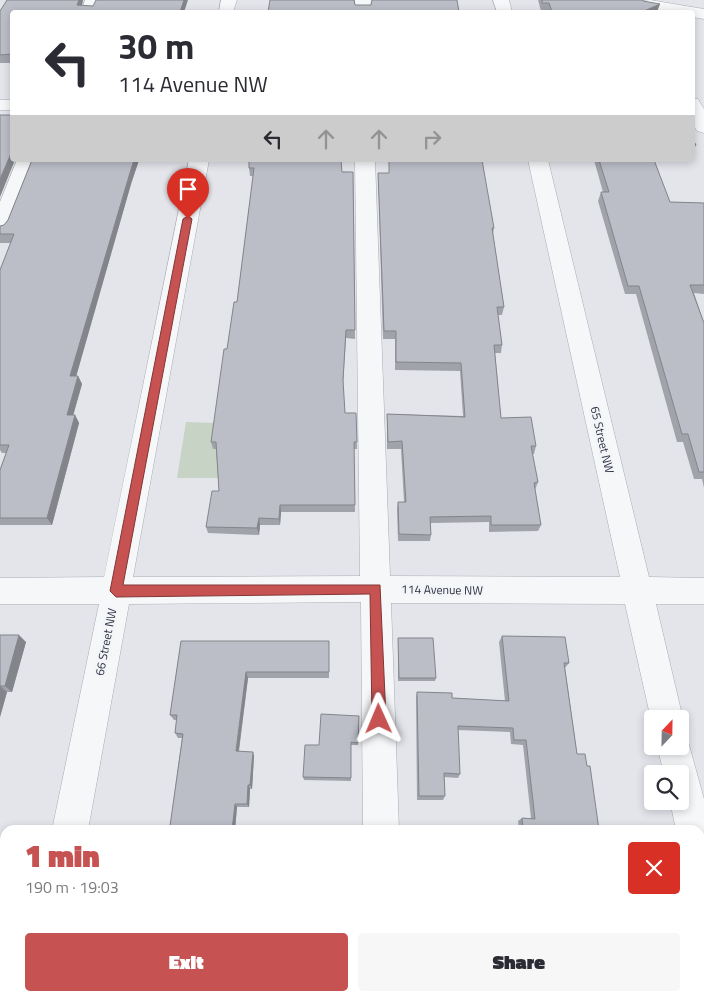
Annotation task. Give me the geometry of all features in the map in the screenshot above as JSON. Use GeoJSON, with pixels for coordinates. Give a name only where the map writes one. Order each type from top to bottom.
{"type":"FeatureCollection","features":[{"type":"Feature","properties":{"kind":"street"},"geometry":{"type":"LineString","coordinates":[[647,5],[679,10]]}},
{"type":"Feature","properties":{"kind":"street"},"geometry":{"type":"LineString","coordinates":[[696,104],[704,128]]}},
{"type":"Feature","properties":{"kind":"street"},"geometry":{"type":"LineString","coordinates":[[0,227],[27,162]]}},
{"type":"Feature","properties":{"kind":"street","name":"66 Street NW"},"geometry":{"type":"LineString","coordinates":[[71,825],[199,162]]}},
{"type":"Feature","properties":{"kind":"street"},"geometry":{"type":"LineString","coordinates":[[365,162],[381,825]]}},
{"type":"Feature","properties":{"kind":"street","name":"65 Street NW"},"geometry":{"type":"LineString","coordinates":[[538,162],[665,710]]}},
{"type":"Feature","properties":{"kind":"street","name":"114 Avenue NW"},"geometry":{"type":"LineString","coordinates":[[0,591],[376,589],[704,591]]}},
{"type":"Feature","properties":{"kind":"street"},"geometry":{"type":"LineString","coordinates":[[676,755],[693,825]]}},
{"type":"Feature","properties":{"kind":"green space"},"geometry":{"type":"Polygon","coordinates":[[[186,422],[216,423],[213,449],[274,450],[220,478],[177,478],[186,422]]]}},
{"type":"Feature","properties":{"kind":"building"},"geometry":{"type":"Polygon","coordinates":[[[7,0],[79,0],[77,5],[93,6],[96,0],[184,0],[181,10],[10,10],[10,54],[0,55],[0,11],[7,0]]]}},
{"type":"Feature","properties":{"kind":"building"},"geometry":{"type":"Polygon","coordinates":[[[270,0],[354,0],[355,5],[371,5],[372,0],[457,0],[459,10],[268,10],[270,0]]]}},
{"type":"Feature","properties":{"kind":"building"},"geometry":{"type":"Polygon","coordinates":[[[542,0],[642,0],[660,4],[646,10],[551,10],[549,3],[542,3],[542,0]]]}},
{"type":"Feature","properties":{"kind":"building"},"geometry":{"type":"Polygon","coordinates":[[[0,115],[10,115],[10,156],[0,179],[0,115]]]}},
{"type":"Feature","properties":{"kind":"building"},"geometry":{"type":"Polygon","coordinates":[[[31,162],[133,162],[70,376],[78,376],[67,415],[75,415],[47,518],[0,518],[0,470],[9,445],[0,445],[0,270],[14,234],[0,234],[0,226],[4,225],[8,220],[31,162]]]}},
{"type":"Feature","properties":{"kind":"building"},"geometry":{"type":"Polygon","coordinates":[[[249,162],[341,162],[342,172],[353,172],[355,330],[346,330],[343,380],[345,413],[356,413],[357,442],[354,442],[355,505],[280,505],[279,519],[259,518],[257,528],[206,527],[212,491],[219,491],[216,442],[211,442],[224,349],[227,349],[234,302],[237,302],[254,168],[249,168],[249,162]]]}},
{"type":"Feature","properties":{"kind":"building"},"geometry":{"type":"Polygon","coordinates":[[[389,162],[482,162],[494,228],[492,228],[504,307],[497,307],[502,345],[494,345],[501,418],[531,417],[536,446],[531,446],[538,482],[534,483],[541,525],[491,525],[491,516],[430,517],[431,535],[399,534],[398,502],[406,502],[402,441],[388,442],[387,414],[465,417],[461,363],[396,362],[396,331],[384,331],[378,173],[389,173],[389,162]]]}},
{"type":"Feature","properties":{"kind":"building"},"geometry":{"type":"Polygon","coordinates":[[[600,162],[655,162],[670,202],[704,203],[704,285],[690,285],[704,323],[704,472],[699,472],[688,434],[682,434],[639,286],[628,286],[601,192],[609,192],[600,162]]]}},
{"type":"Feature","properties":{"kind":"building"},"geometry":{"type":"Polygon","coordinates":[[[0,635],[19,635],[5,686],[0,686],[0,635]]]}},
{"type":"Feature","properties":{"kind":"building"},"geometry":{"type":"Polygon","coordinates":[[[502,636],[565,637],[569,663],[564,663],[577,754],[585,754],[587,766],[590,766],[598,825],[523,825],[522,818],[535,819],[526,740],[514,740],[513,728],[458,726],[460,774],[444,773],[445,796],[419,796],[417,692],[452,693],[452,698],[509,701],[502,636]]]}},
{"type":"Feature","properties":{"kind":"building"},"geometry":{"type":"Polygon","coordinates":[[[398,638],[433,638],[436,678],[399,678],[398,638]]]}},
{"type":"Feature","properties":{"kind":"building"},"geometry":{"type":"Polygon","coordinates":[[[181,641],[329,641],[329,672],[246,672],[236,751],[253,752],[247,804],[235,804],[233,825],[170,825],[183,734],[175,733],[177,715],[170,715],[181,641]]]}},
{"type":"Feature","properties":{"kind":"building"},"geometry":{"type":"Polygon","coordinates":[[[321,714],[359,716],[358,743],[351,742],[351,778],[303,777],[305,745],[319,745],[321,714]]]}},
{"type":"Feature","properties":{"kind":"route"},"geometry":{"type":"LineString","coordinates":[[188,219],[116,591],[376,589],[379,719]]}}]}
